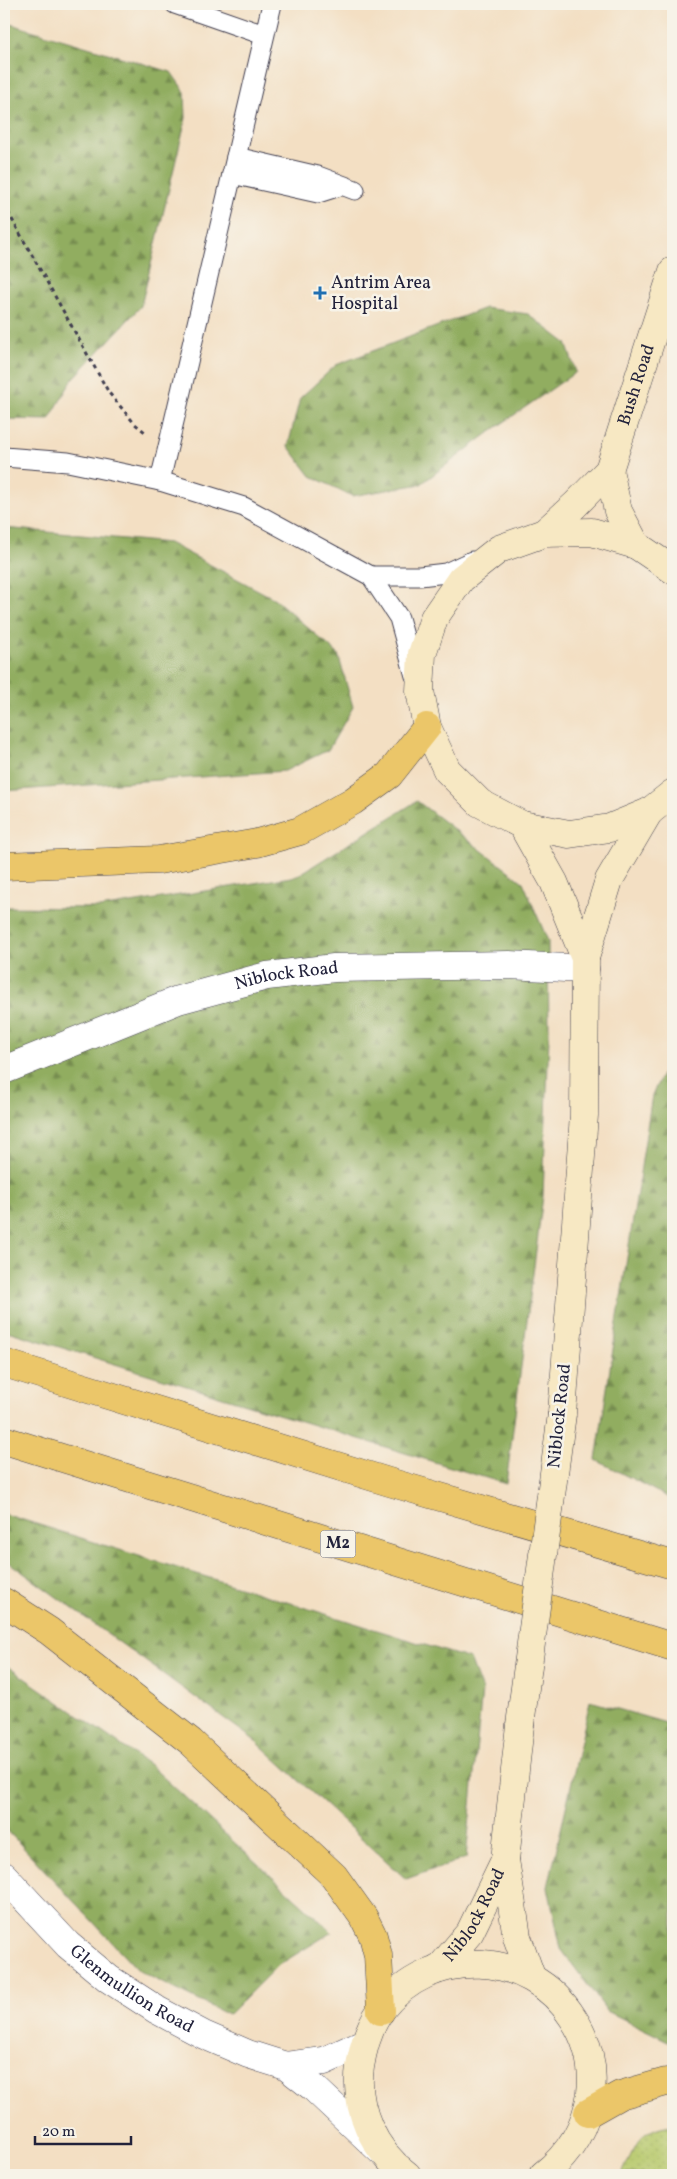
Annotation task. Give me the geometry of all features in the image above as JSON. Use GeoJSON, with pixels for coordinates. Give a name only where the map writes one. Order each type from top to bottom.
{"type":"FeatureCollection","features":[{"type":"Feature","properties":{"kind":"highway"},"geometry":{"type":"LineString","coordinates":[[4,866],[159,860],[257,843],[300,831],[353,801],[389,775],[427,727]]}},
{"type":"Feature","properties":{"kind":"highway"},"geometry":{"type":"LineString","coordinates":[[4,1363],[389,1482],[673,1565]]}},
{"type":"Feature","properties":{"kind":"highway","name":"M2"},"geometry":{"type":"LineString","coordinates":[[4,1440],[673,1648]]}},
{"type":"Feature","properties":{"kind":"highway"},"geometry":{"type":"LineString","coordinates":[[4,1602],[49,1631],[191,1742],[334,1876],[364,1918],[373,1936],[378,1956],[381,2011]]}},
{"type":"Feature","properties":{"kind":"highway"},"geometry":{"type":"LineString","coordinates":[[588,2114],[620,2094],[666,2082],[673,2082]]}},
{"type":"Feature","properties":{"kind":"main road","name":"Bush Road"},"geometry":{"type":"LineString","coordinates":[[544,533],[609,470],[673,271]]}},
{"type":"Feature","properties":{"kind":"main road"},"geometry":{"type":"LineString","coordinates":[[609,470],[618,511],[636,545]]}},
{"type":"Feature","properties":{"kind":"main road"},"geometry":{"type":"LineString","coordinates":[[673,570],[636,545],[592,532],[544,533],[498,549],[461,579],[434,618],[422,654],[420,691],[427,727],[447,770],[480,803],[522,825],[569,834],[610,828],[649,812],[673,792]]}},
{"type":"Feature","properties":{"kind":"main road","name":"Niblock Road"},"geometry":{"type":"LineString","coordinates":[[531,1976],[517,1937],[505,1860],[520,1725],[562,1414],[584,1115],[585,964],[609,880],[649,812]]}},
{"type":"Feature","properties":{"kind":"main road","name":"Niblock Road"},"geometry":{"type":"LineString","coordinates":[[522,825],[554,882],[585,964]]}},
{"type":"Feature","properties":{"kind":"main road","name":"Niblock Road"},"geometry":{"type":"LineString","coordinates":[[439,1968],[470,1932],[505,1860]]}},
{"type":"Feature","properties":{"kind":"main road"},"geometry":{"type":"LineString","coordinates":[[408,2175],[383,2152],[365,2119],[358,2081],[364,2043],[381,2011],[407,1985],[439,1968],[470,1963],[502,1966],[531,1976],[563,2001],[584,2035],[593,2074],[588,2114],[576,2140],[559,2162],[543,2175]]}},
{"type":"Feature","properties":{"kind":"street","name":"Niblock Road"},"geometry":{"type":"LineString","coordinates":[[4,1070],[178,1000],[267,976],[334,968],[585,964]]}},
{"type":"Feature","properties":{"kind":"street","name":"Glenmullion Road"},"geometry":{"type":"LineString","coordinates":[[4,1876],[68,1945],[109,1979],[156,2010],[204,2035],[248,2054],[286,2066],[314,2088],[383,2152]]}},
{"type":"Feature","properties":{"kind":"street","name":"Glenmullion Road"},"geometry":{"type":"LineString","coordinates":[[286,2066],[324,2061],[364,2043]]}},
{"type":"Feature","properties":{"kind":"lane"},"geometry":{"type":"LineString","coordinates":[[175,4],[264,35]]}},
{"type":"Feature","properties":{"kind":"lane"},"geometry":{"type":"LineString","coordinates":[[160,481],[272,4]]}},
{"type":"Feature","properties":{"kind":"lane"},"geometry":{"type":"LineString","coordinates":[[234,165],[318,193],[348,188]]}},
{"type":"Feature","properties":{"kind":"lane"},"geometry":{"type":"LineString","coordinates":[[4,457],[68,462],[160,481],[244,507],[371,576],[399,618],[420,691]]}},
{"type":"Feature","properties":{"kind":"lane"},"geometry":{"type":"LineString","coordinates":[[371,576],[420,576],[446,573],[498,549]]}},
{"type":"Feature","properties":{"kind":"path"},"geometry":{"type":"LineString","coordinates":[[4,205],[109,393],[135,424],[168,449]]}},
{"type":"Feature","properties":{"kind":"green space"},"geometry":{"type":"Polygon","coordinates":[[[4,22],[171,72],[185,92],[186,118],[141,306],[72,380],[49,420],[4,419],[4,22]]]}},
{"type":"Feature","properties":{"kind":"green space"},"geometry":{"type":"Polygon","coordinates":[[[485,308],[528,314],[566,343],[576,372],[494,429],[421,484],[352,496],[311,476],[288,446],[300,398],[336,365],[485,308]]]}},
{"type":"Feature","properties":{"kind":"green space"},"geometry":{"type":"Polygon","coordinates":[[[4,528],[169,543],[275,599],[338,654],[353,707],[328,750],[285,771],[4,791],[4,528]]]}},
{"type":"Feature","properties":{"kind":"green space"},"geometry":{"type":"Polygon","coordinates":[[[417,801],[523,882],[548,941],[549,1036],[543,1196],[506,1484],[4,1330],[4,907],[100,908],[297,876],[417,801]]]}},
{"type":"Feature","properties":{"kind":"green space"},"geometry":{"type":"Polygon","coordinates":[[[673,1052],[673,1500],[596,1460],[652,1095],[673,1052]]]}},
{"type":"Feature","properties":{"kind":"green space"},"geometry":{"type":"Polygon","coordinates":[[[4,1514],[470,1659],[482,1690],[466,1858],[406,1879],[257,1742],[7,1561],[4,1551],[4,1514]]]}},
{"type":"Feature","properties":{"kind":"green space"},"geometry":{"type":"Polygon","coordinates":[[[4,1664],[151,1766],[332,1932],[277,1966],[228,2015],[139,1971],[4,1827],[4,1664]]]}},
{"type":"Feature","properties":{"kind":"green space"},"geometry":{"type":"Polygon","coordinates":[[[590,1701],[673,1725],[673,2041],[668,2041],[607,2011],[561,1949],[548,1887],[590,1701]]]}},
{"type":"Feature","properties":{"kind":"green space"},"geometry":{"type":"Polygon","coordinates":[[[673,2125],[673,2174],[622,2174],[635,2147],[645,2135],[653,2130],[673,2125]]]}},
{"type":"Feature","properties":{"kind":"place","name":"Antrim Area Hospital"},"geometry":{"type":"Point","coordinates":[320,293]}}]}
